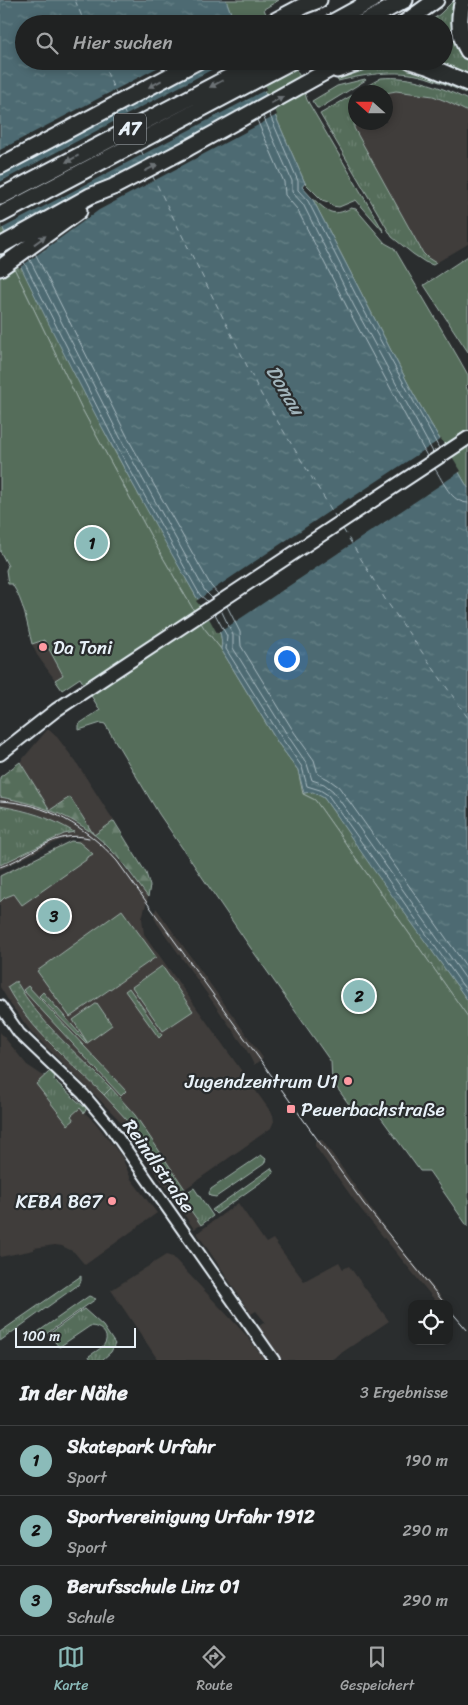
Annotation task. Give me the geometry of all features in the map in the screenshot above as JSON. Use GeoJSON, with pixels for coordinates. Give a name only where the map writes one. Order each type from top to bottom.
{"type":"FeatureCollection","features":[{"type":"Feature","properties":{"kind":"highway"},"geometry":{"type":"LineString","coordinates":[[285,15],[307,3],[319,0]]}},
{"type":"Feature","properties":{"kind":"highway"},"geometry":{"type":"LineString","coordinates":[[346,15],[373,0]]}},
{"type":"Feature","properties":{"kind":"highway"},"geometry":{"type":"LineString","coordinates":[[378,15],[406,0]]}},
{"type":"Feature","properties":{"kind":"highway"},"geometry":{"type":"LineString","coordinates":[[415,15],[436,0]]}},
{"type":"Feature","properties":{"kind":"highway"},"geometry":{"type":"LineString","coordinates":[[463,0],[460,14],[460,29],[468,52]]}},
{"type":"Feature","properties":{"kind":"highway"},"geometry":{"type":"LineString","coordinates":[[0,166],[181,70]]}},
{"type":"Feature","properties":{"kind":"highway","name":"A7"},"geometry":{"type":"LineString","coordinates":[[0,197],[243,70]]}},
{"type":"Feature","properties":{"kind":"highway","name":"A7"},"geometry":{"type":"LineString","coordinates":[[0,215],[277,70]]}},
{"type":"Feature","properties":{"kind":"highway"},"geometry":{"type":"LineString","coordinates":[[0,246],[90,196],[113,187],[329,70]]}},
{"type":"Feature","properties":{"kind":"highway"},"geometry":{"type":"LineString","coordinates":[[308,83],[337,70]]}},
{"type":"Feature","properties":{"kind":"highway"},"geometry":{"type":"LineString","coordinates":[[439,70],[468,83]]}},
{"type":"Feature","properties":{"kind":"highway"},"geometry":{"type":"LineString","coordinates":[[0,268],[113,187]]}},
{"type":"Feature","properties":{"kind":"main road"},"geometry":{"type":"LineString","coordinates":[[0,754],[56,710],[468,438]]}},
{"type":"Feature","properties":{"kind":"street","name":"Reindlstraße"},"geometry":{"type":"LineString","coordinates":[[0,1006],[19,1033],[83,1094],[109,1124],[274,1360]]}},
{"type":"Feature","properties":{"kind":"shaded area"},"geometry":{"type":"Polygon","coordinates":[[[393,92],[433,96],[468,112],[468,244],[436,263],[427,258],[423,253],[355,130],[393,130],[393,92]]]}},
{"type":"Feature","properties":{"kind":"shaded area"},"geometry":{"type":"Polygon","coordinates":[[[43,640],[63,675],[55,680],[37,655],[32,644],[43,640]]]}},
{"type":"Feature","properties":{"kind":"shaded area"},"geometry":{"type":"Polygon","coordinates":[[[49,730],[57,737],[76,762],[114,821],[94,835],[114,854],[148,897],[142,918],[144,934],[273,1115],[274,1121],[271,1128],[185,1189],[135,1115],[44,1021],[16,982],[8,987],[19,1007],[33,1025],[127,1120],[201,1225],[194,1229],[120,1121],[32,1033],[0,987],[0,875],[65,843],[83,839],[74,837],[58,841],[0,870],[0,865],[64,834],[74,832],[43,816],[0,806],[1,797],[49,809],[20,762],[49,730]],[[70,798],[51,810],[69,819],[92,833],[70,798]]]}},
{"type":"Feature","properties":{"kind":"shaded area"},"geometry":{"type":"Polygon","coordinates":[[[156,908],[263,1058],[254,1065],[246,1049],[157,923],[154,917],[156,908]]]}},
{"type":"Feature","properties":{"kind":"shaded area"},"geometry":{"type":"Polygon","coordinates":[[[0,1032],[27,1065],[45,1077],[95,1122],[122,1157],[131,1179],[157,1213],[85,1265],[74,1252],[55,1245],[34,1248],[34,1250],[0,1257],[0,1032]]]}},
{"type":"Feature","properties":{"kind":"shaded area"},"geometry":{"type":"Polygon","coordinates":[[[320,1139],[323,1141],[387,1231],[444,1300],[435,1300],[359,1207],[315,1146],[315,1141],[320,1139]]]}},
{"type":"Feature","properties":{"kind":"shaded area"},"geometry":{"type":"Polygon","coordinates":[[[238,1203],[266,1243],[273,1239],[304,1281],[339,1262],[343,1269],[349,1266],[389,1321],[331,1360],[282,1360],[259,1326],[265,1322],[256,1311],[251,1314],[197,1233],[238,1203]]]}},
{"type":"Feature","properties":{"kind":"shaded area"},"geometry":{"type":"Polygon","coordinates":[[[166,1255],[173,1257],[247,1336],[265,1360],[158,1360],[111,1290],[166,1255]]]}},
{"type":"Feature","properties":{"kind":"green space"},"geometry":{"type":"Polygon","coordinates":[[[226,0],[279,0],[264,9],[266,15],[232,15],[226,0]]]}},
{"type":"Feature","properties":{"kind":"green space"},"geometry":{"type":"Polygon","coordinates":[[[454,0],[457,0],[463,54],[468,60],[468,76],[453,69],[453,15],[439,15],[454,0]]]}},
{"type":"Feature","properties":{"kind":"green space"},"geometry":{"type":"Polygon","coordinates":[[[255,70],[296,70],[307,100],[384,232],[356,200],[339,207],[332,206],[322,200],[305,183],[255,70]]]}},
{"type":"Feature","properties":{"kind":"green space"},"geometry":{"type":"Polygon","coordinates":[[[359,70],[418,70],[468,90],[468,94],[436,81],[408,74],[373,74],[338,81],[336,77],[359,70]]]}},
{"type":"Feature","properties":{"kind":"green space"},"geometry":{"type":"Polygon","coordinates":[[[381,78],[415,80],[468,100],[468,112],[433,96],[393,92],[393,85],[368,85],[381,78]]]}},
{"type":"Feature","properties":{"kind":"green space"},"geometry":{"type":"Polygon","coordinates":[[[366,80],[358,85],[348,85],[348,91],[317,108],[312,101],[337,86],[366,80]]]}},
{"type":"Feature","properties":{"kind":"green space"},"geometry":{"type":"Polygon","coordinates":[[[348,98],[348,130],[355,130],[423,253],[436,263],[433,265],[425,262],[392,237],[320,114],[348,98]]]}},
{"type":"Feature","properties":{"kind":"green space"},"geometry":{"type":"Polygon","coordinates":[[[312,198],[326,210],[334,213],[351,208],[356,209],[385,243],[394,248],[468,375],[468,384],[466,386],[468,392],[468,488],[413,393],[312,198]]]}},
{"type":"Feature","properties":{"kind":"green space"},"geometry":{"type":"Polygon","coordinates":[[[0,222],[115,452],[197,598],[215,621],[221,635],[221,649],[204,628],[155,544],[83,411],[0,239],[0,222]]]}},
{"type":"Feature","properties":{"kind":"green space"},"geometry":{"type":"Polygon","coordinates":[[[0,239],[83,411],[155,544],[204,628],[221,649],[278,743],[298,770],[303,794],[315,800],[468,1017],[468,1227],[429,1171],[420,1171],[371,1104],[356,1114],[332,1081],[331,1062],[159,814],[105,724],[101,723],[79,730],[79,724],[100,710],[80,678],[62,690],[55,680],[63,675],[44,640],[32,644],[27,621],[16,591],[12,584],[8,584],[6,570],[8,566],[0,551],[0,239]]]}},
{"type":"Feature","properties":{"kind":"green space"},"geometry":{"type":"Polygon","coordinates":[[[468,256],[468,352],[424,285],[468,256]]]}},
{"type":"Feature","properties":{"kind":"green space"},"geometry":{"type":"Polygon","coordinates":[[[20,762],[50,810],[70,797],[94,834],[57,813],[0,797],[0,777],[20,762]]]}},
{"type":"Feature","properties":{"kind":"green space"},"geometry":{"type":"Polygon","coordinates":[[[308,792],[318,794],[324,798],[468,1001],[468,1017],[315,800],[303,794],[308,792]]]}},
{"type":"Feature","properties":{"kind":"green space"},"geometry":{"type":"Polygon","coordinates":[[[0,806],[38,815],[74,832],[64,834],[0,865],[0,806]]]}},
{"type":"Feature","properties":{"kind":"green space"},"geometry":{"type":"Polygon","coordinates":[[[114,821],[146,873],[150,886],[148,897],[118,858],[94,835],[114,821]]]}},
{"type":"Feature","properties":{"kind":"green space"},"geometry":{"type":"Polygon","coordinates":[[[71,841],[79,842],[93,854],[22,905],[14,894],[0,902],[0,876],[71,841]]]}},
{"type":"Feature","properties":{"kind":"green space"},"geometry":{"type":"Polygon","coordinates":[[[122,910],[156,957],[70,1017],[37,971],[122,910]]]}},
{"type":"Feature","properties":{"kind":"green space"},"geometry":{"type":"Polygon","coordinates":[[[162,966],[193,1011],[163,1031],[132,987],[162,966]]]}},
{"type":"Feature","properties":{"kind":"green space"},"geometry":{"type":"Polygon","coordinates":[[[16,981],[48,1025],[111,1088],[104,1095],[51,1044],[16,1003],[7,987],[16,981]]]}},
{"type":"Feature","properties":{"kind":"green space"},"geometry":{"type":"Polygon","coordinates":[[[28,986],[126,1091],[121,1096],[23,990],[28,986]]]}},
{"type":"Feature","properties":{"kind":"green space"},"geometry":{"type":"Polygon","coordinates":[[[129,988],[162,1035],[159,1038],[125,991],[129,988]]]}},
{"type":"Feature","properties":{"kind":"green space"},"geometry":{"type":"Polygon","coordinates":[[[43,992],[87,1042],[73,1020],[97,1003],[112,1025],[86,1044],[39,996],[43,992]]]}},
{"type":"Feature","properties":{"kind":"green space"},"geometry":{"type":"Polygon","coordinates":[[[50,1071],[55,1073],[54,1080],[84,1107],[85,1100],[86,1102],[84,1113],[80,1108],[71,1116],[74,1120],[68,1125],[36,1084],[50,1071]]]}},
{"type":"Feature","properties":{"kind":"green space"},"geometry":{"type":"Polygon","coordinates":[[[111,1088],[135,1115],[187,1192],[194,1188],[213,1216],[201,1225],[127,1120],[104,1095],[111,1088]]]}},
{"type":"Feature","properties":{"kind":"green space"},"geometry":{"type":"Polygon","coordinates":[[[261,1155],[266,1159],[264,1164],[216,1197],[210,1196],[211,1189],[261,1155]]]}},
{"type":"Feature","properties":{"kind":"green space"},"geometry":{"type":"Polygon","coordinates":[[[271,1168],[274,1173],[216,1214],[212,1210],[271,1168]]]}},
{"type":"Feature","properties":{"kind":"green space"},"geometry":{"type":"Polygon","coordinates":[[[81,1276],[81,1281],[78,1285],[0,1341],[0,1332],[81,1276]]]}},
{"type":"Feature","properties":{"kind":"green space"},"geometry":{"type":"Polygon","coordinates":[[[89,1296],[96,1299],[36,1341],[32,1336],[89,1296]]]}},
{"type":"Feature","properties":{"kind":"green space"},"geometry":{"type":"Polygon","coordinates":[[[84,1309],[103,1326],[115,1344],[111,1352],[102,1360],[91,1360],[89,1356],[103,1346],[105,1342],[106,1338],[101,1329],[90,1326],[59,1347],[49,1334],[84,1309]]]}},
{"type":"Feature","properties":{"kind":"water","name":"Donau"},"geometry":{"type":"Polygon","coordinates":[[[0,0],[226,0],[232,15],[15,15],[15,70],[255,70],[305,183],[302,187],[312,198],[413,393],[468,488],[468,1001],[324,798],[313,792],[304,793],[298,770],[278,743],[221,649],[221,635],[215,622],[197,598],[97,417],[50,326],[0,222],[0,0]]]}},
{"type":"Feature","properties":{"kind":"pier"},"geometry":{"type":"Polygon","coordinates":[[[153,70],[198,70],[0,174],[0,150],[153,70]]]}},
{"type":"Feature","properties":{"kind":"pier"},"geometry":{"type":"Polygon","coordinates":[[[211,70],[258,70],[267,89],[1,229],[0,182],[211,70]]]}},
{"type":"Feature","properties":{"kind":"pier"},"geometry":{"type":"Polygon","coordinates":[[[270,96],[277,115],[99,210],[19,268],[12,253],[25,241],[10,249],[74,200],[270,96]]]}},
{"type":"Feature","properties":{"kind":"pier"},"geometry":{"type":"Polygon","coordinates":[[[441,439],[461,471],[217,633],[205,611],[196,601],[349,498],[441,439]]]}},
{"type":"Feature","properties":{"kind":"ferry route"},"geometry":{"type":"LineString","coordinates":[[75,0],[81,15]]}},
{"type":"Feature","properties":{"kind":"ferry route"},"geometry":{"type":"LineString","coordinates":[[106,70],[117,96]]}},
{"type":"Feature","properties":{"kind":"ferry route"},"geometry":{"type":"LineString","coordinates":[[123,109],[128,121]]}},
{"type":"Feature","properties":{"kind":"ferry route"},"geometry":{"type":"LineString","coordinates":[[141,150],[146,162]]}},
{"type":"Feature","properties":{"kind":"ferry route"},"geometry":{"type":"LineString","coordinates":[[152,175],[261,394],[337,519]]}},
{"type":"Feature","properties":{"kind":"ferry route"},"geometry":{"type":"LineString","coordinates":[[343,529],[385,599],[468,718]]}},
{"type":"Feature","properties":{"kind":"tram line"},"geometry":{"type":"LineString","coordinates":[[0,801],[33,806],[64,819],[93,838],[117,861],[364,1204],[442,1300]]}},
{"type":"Feature","properties":{"kind":"tram line"},"geometry":{"type":"LineString","coordinates":[[0,867],[43,845],[65,837],[89,838]]}},
{"type":"Feature","properties":{"kind":"tram line"},"geometry":{"type":"LineString","coordinates":[[453,1314],[468,1331]]}},
{"type":"Feature","properties":{"kind":"place","name":"Skatepark Urfahr"},"geometry":{"type":"Point","coordinates":[92,543]}},
{"type":"Feature","properties":{"kind":"place","name":"Da Toni"},"geometry":{"type":"Point","coordinates":[43,647]}},
{"type":"Feature","properties":{"kind":"place","name":"Berufsschule Linz 01"},"geometry":{"type":"Point","coordinates":[54,916]}},
{"type":"Feature","properties":{"kind":"place","name":"Sportvereinigung Urfahr 1912"},"geometry":{"type":"Point","coordinates":[359,996]}},
{"type":"Feature","properties":{"kind":"place","name":"Jugendzentrum U1"},"geometry":{"type":"Point","coordinates":[348,1081]}},
{"type":"Feature","properties":{"kind":"place","name":"Peuerbachstraße"},"geometry":{"type":"Point","coordinates":[291,1109]}},
{"type":"Feature","properties":{"kind":"place","name":"KEBA BG7"},"geometry":{"type":"Point","coordinates":[112,1201]}}]}
